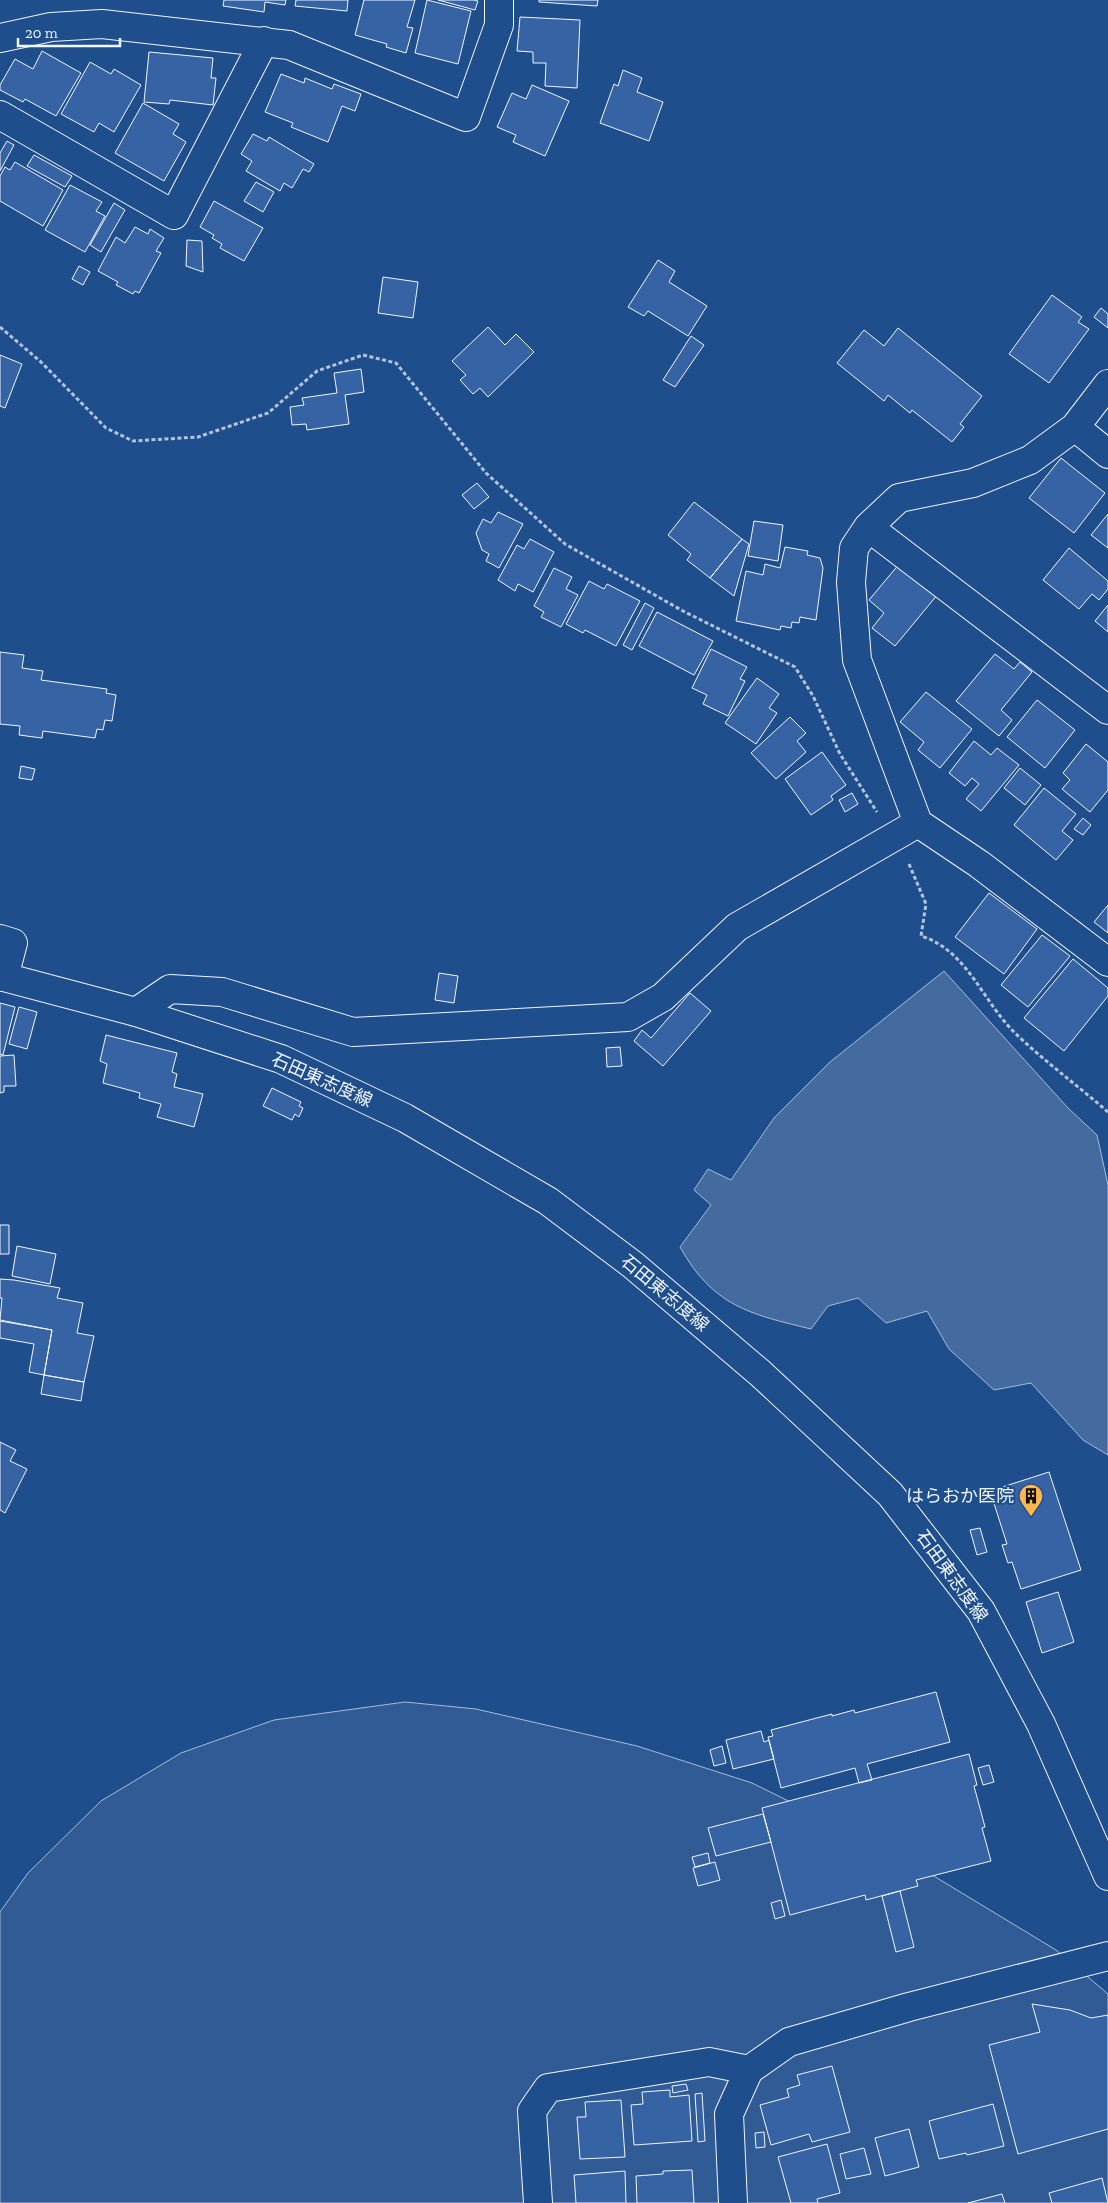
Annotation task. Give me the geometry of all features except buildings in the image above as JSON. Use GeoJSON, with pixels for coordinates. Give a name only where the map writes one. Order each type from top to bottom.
{"type":"FeatureCollection","features":[{"type":"Feature","properties":{"kind":"street"},"geometry":{"type":"LineString","coordinates":[[0,38],[51,27],[102,24],[290,45],[466,117],[500,25],[499,0]]}},
{"type":"Feature","properties":{"kind":"street"},"geometry":{"type":"LineString","coordinates":[[0,115],[174,215],[264,41]]}},
{"type":"Feature","properties":{"kind":"street"},"geometry":{"type":"LineString","coordinates":[[1108,384],[1075,427],[1030,460],[973,483],[899,498],[868,527],[854,548],[850,582],[856,660],[918,823],[979,864],[1108,962]]}},
{"type":"Feature","properties":{"kind":"street"},"geometry":{"type":"LineString","coordinates":[[1075,427],[1108,454]]}},
{"type":"Feature","properties":{"kind":"street"},"geometry":{"type":"LineString","coordinates":[[868,527],[1108,710]]}},
{"type":"Feature","properties":{"kind":"street"},"geometry":{"type":"LineString","coordinates":[[136,1012],[170,990],[222,992],[353,1032],[628,1017],[663,997],[737,927],[918,823]]}},
{"type":"Feature","properties":{"kind":"street"},"geometry":{"type":"LineString","coordinates":[[0,939],[13,943],[2,976]]}},
{"type":"Feature","properties":{"kind":"street","name":"石田東志度線"},"geometry":{"type":"LineString","coordinates":[[2,976],[136,1012],[281,1059],[405,1118],[548,1201],[633,1265],[760,1373],[890,1494],[981,1611],[1041,1724],[1108,1876]]}},
{"type":"Feature","properties":{"kind":"street"},"geometry":{"type":"LineString","coordinates":[[733,2203],[729,2114],[749,2070],[789,2042],[909,2007],[1108,1956]]}},
{"type":"Feature","properties":{"kind":"street"},"geometry":{"type":"LineString","coordinates":[[538,2203],[532,2111],[548,2088],[709,2062],[749,2070]]}},
{"type":"Feature","properties":{"kind":"path"},"geometry":{"type":"LineString","coordinates":[[0,327],[41,362],[106,428],[133,441],[198,437],[268,413],[318,371],[363,355],[396,363],[486,473],[564,544],[683,611],[795,667],[813,696],[840,754],[894,837],[913,872],[926,904],[922,936],[936,940],[961,963],[1013,1032],[1108,1112]]}},
{"type":"Feature","properties":{"kind":"shaded area"},"geometry":{"type":"Polygon","coordinates":[[[944,971],[1068,1108],[1097,1135],[1108,1185],[1108,1455],[1083,1440],[1031,1383],[994,1390],[949,1349],[927,1311],[886,1323],[858,1298],[828,1306],[811,1329],[789,1324],[751,1312],[720,1295],[706,1283],[680,1247],[711,1205],[694,1190],[708,1169],[731,1180],[774,1118],[830,1062],[944,971]]]}},
{"type":"Feature","properties":{"kind":"shaded area"},"geometry":{"type":"Polygon","coordinates":[[[405,1702],[476,1709],[637,1746],[752,1783],[904,1858],[1056,1950],[1108,1994],[1108,2203],[0,2203],[0,1912],[28,1873],[101,1801],[181,1753],[274,1720],[405,1702]]]}},
{"type":"Feature","properties":{"kind":"place","name":"はらおか医院"},"geometry":{"type":"Point","coordinates":[1031,1517]}}]}
